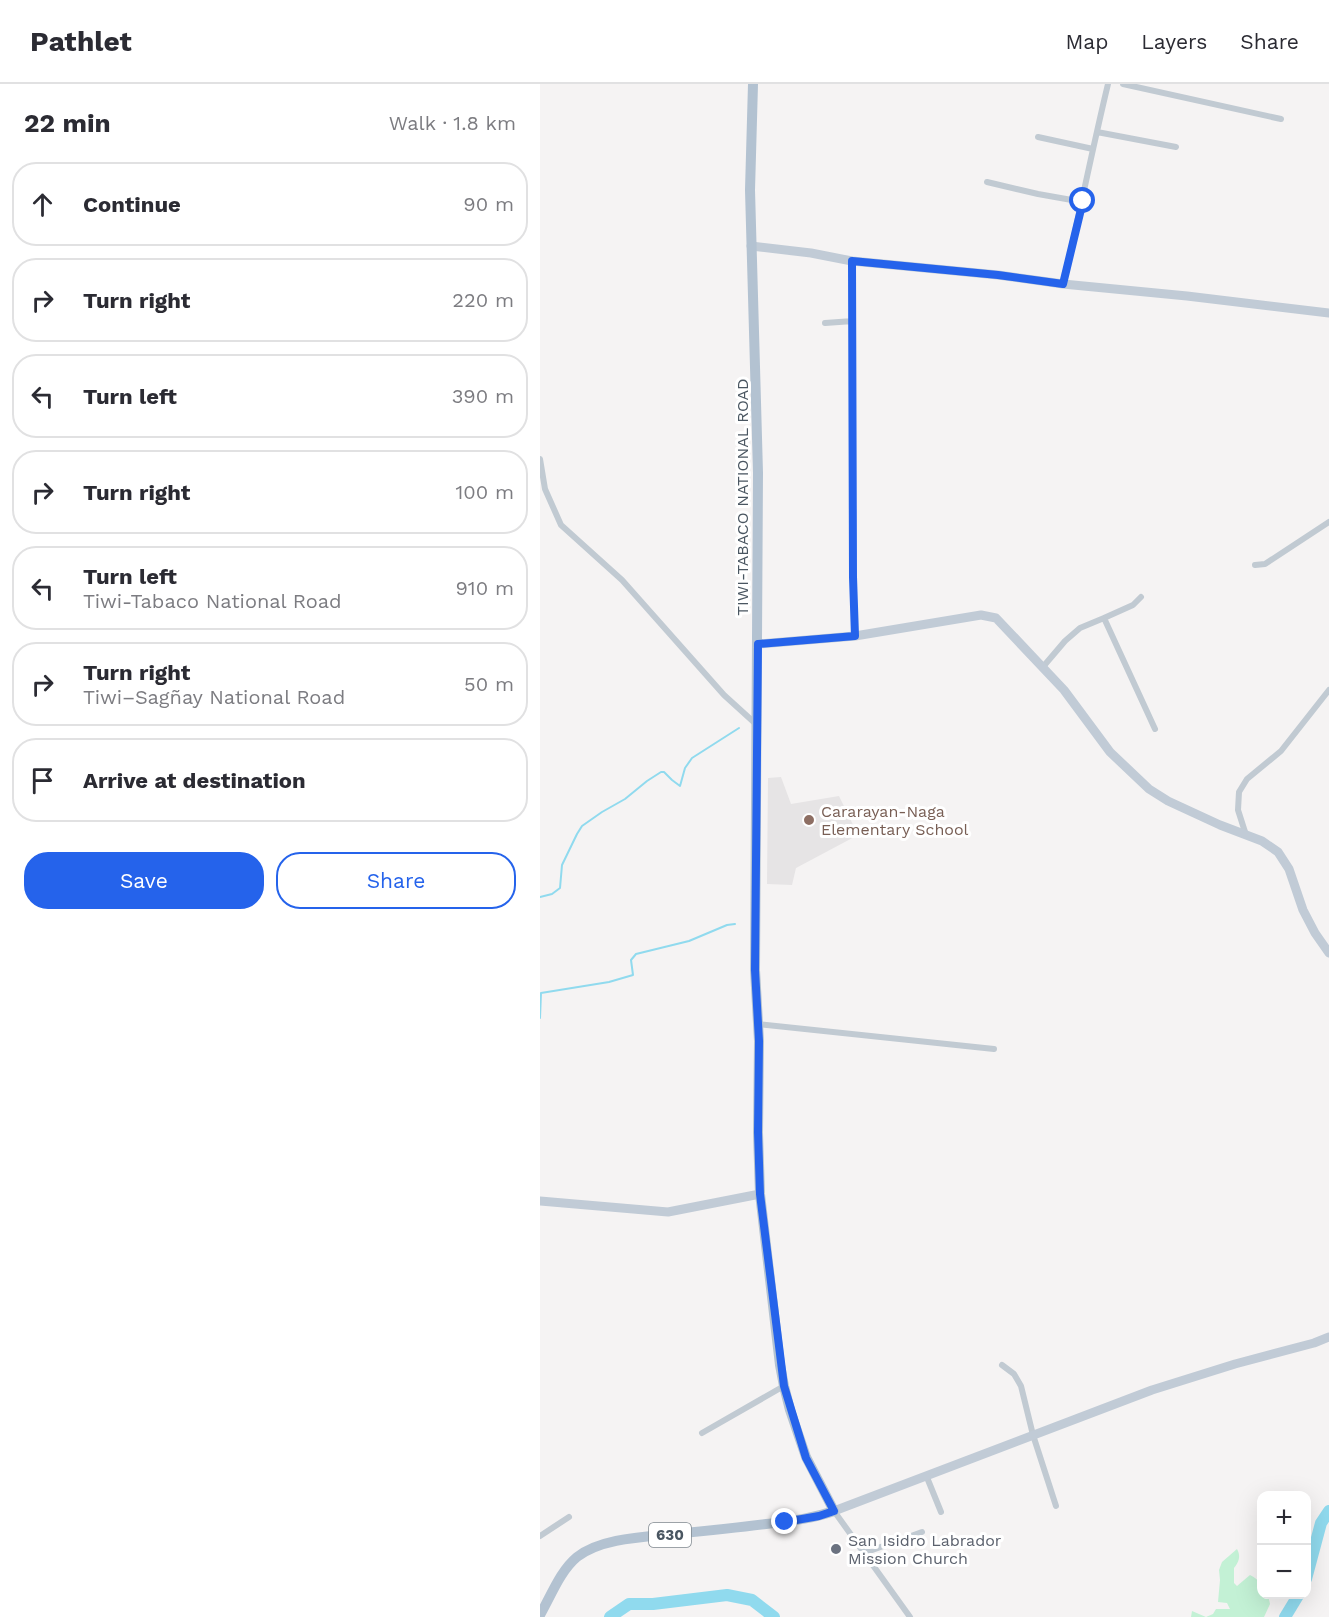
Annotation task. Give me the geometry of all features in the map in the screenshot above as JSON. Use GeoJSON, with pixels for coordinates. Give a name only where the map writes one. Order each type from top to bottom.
{"type":"FeatureCollection","features":[{"type":"Feature","properties":{"kind":"main road","name":"TIWI-TABACO NATIONAL ROAD"},"geometry":{"type":"LineString","coordinates":[[753,84],[750,190],[758,462],[755,970],[760,1194],[784,1386],[806,1458],[834,1511]]}},
{"type":"Feature","properties":{"kind":"main road"},"geometry":{"type":"LineString","coordinates":[[751,246],[811,253],[852,261],[998,275],[1329,313]]}},
{"type":"Feature","properties":{"kind":"main road"},"geometry":{"type":"LineString","coordinates":[[758,644],[855,636],[981,615],[996,618],[1064,690],[1110,752],[1149,789],[1168,801],[1262,841],[1278,852],[1289,869],[1303,910],[1329,953]]}},
{"type":"Feature","properties":{"kind":"main road"},"geometry":{"type":"LineString","coordinates":[[540,1201],[668,1212],[760,1194]]}},
{"type":"Feature","properties":{"kind":"main road"},"geometry":{"type":"LineString","coordinates":[[834,1511],[1152,1390],[1329,1337]]}},
{"type":"Feature","properties":{"kind":"main road","name":"630"},"geometry":{"type":"LineString","coordinates":[[540,1615],[559,1580],[572,1562],[595,1547],[642,1538],[785,1522],[834,1511]]}},
{"type":"Feature","properties":{"kind":"street"},"geometry":{"type":"LineString","coordinates":[[1063,284],[1108,84]]}},
{"type":"Feature","properties":{"kind":"street"},"geometry":{"type":"LineString","coordinates":[[1123,84],[1281,119]]}},
{"type":"Feature","properties":{"kind":"street"},"geometry":{"type":"LineString","coordinates":[[1097,132],[1176,147]]}},
{"type":"Feature","properties":{"kind":"street"},"geometry":{"type":"LineString","coordinates":[[1038,137],[1093,149]]}},
{"type":"Feature","properties":{"kind":"street"},"geometry":{"type":"LineString","coordinates":[[987,182],[1038,194],[1083,201]]}},
{"type":"Feature","properties":{"kind":"street"},"geometry":{"type":"LineString","coordinates":[[852,261],[855,636]]}},
{"type":"Feature","properties":{"kind":"street"},"geometry":{"type":"LineString","coordinates":[[825,323],[853,321]]}},
{"type":"Feature","properties":{"kind":"street"},"geometry":{"type":"LineString","coordinates":[[540,459],[545,489],[561,525],[622,580],[724,695],[757,725]]}},
{"type":"Feature","properties":{"kind":"street"},"geometry":{"type":"LineString","coordinates":[[1255,565],[1265,564],[1329,522]]}},
{"type":"Feature","properties":{"kind":"street"},"geometry":{"type":"LineString","coordinates":[[1042,668],[1065,641],[1080,628],[1133,605],[1142,597]]}},
{"type":"Feature","properties":{"kind":"street"},"geometry":{"type":"LineString","coordinates":[[1104,618],[1155,729]]}},
{"type":"Feature","properties":{"kind":"street"},"geometry":{"type":"LineString","coordinates":[[1247,836],[1238,810],[1239,792],[1246,779],[1281,751],[1329,690]]}},
{"type":"Feature","properties":{"kind":"street"},"geometry":{"type":"LineString","coordinates":[[758,1024],[994,1049]]}},
{"type":"Feature","properties":{"kind":"street"},"geometry":{"type":"LineString","coordinates":[[1002,1365],[1014,1374],[1021,1386],[1033,1435],[1056,1506]]}},
{"type":"Feature","properties":{"kind":"street"},"geometry":{"type":"LineString","coordinates":[[702,1433],[784,1386]]}},
{"type":"Feature","properties":{"kind":"street"},"geometry":{"type":"LineString","coordinates":[[926,1475],[941,1512]]}},
{"type":"Feature","properties":{"kind":"street"},"geometry":{"type":"LineString","coordinates":[[834,1511],[910,1617]]}},
{"type":"Feature","properties":{"kind":"street"},"geometry":{"type":"LineString","coordinates":[[540,1536],[569,1517]]}},
{"type":"Feature","properties":{"kind":"street"},"geometry":{"type":"LineString","coordinates":[[864,1553],[922,1532]]}},
{"type":"Feature","properties":{"kind":"shaded area","name":"Cararayan-Naga Elementary School"},"geometry":{"type":"Polygon","coordinates":[[[781,777],[791,804],[839,796],[858,835],[796,868],[792,885],[767,884],[768,778],[781,777]]]}},
{"type":"Feature","properties":{"kind":"green space"},"geometry":{"type":"Polygon","coordinates":[[[1237,1549],[1239,1557],[1234,1568],[1234,1583],[1237,1586],[1250,1575],[1257,1579],[1257,1599],[1269,1599],[1270,1604],[1264,1617],[1206,1617],[1213,1614],[1216,1609],[1230,1609],[1227,1603],[1218,1602],[1219,1570],[1222,1562],[1237,1549]]]}},
{"type":"Feature","properties":{"kind":"green space"},"geometry":{"type":"Polygon","coordinates":[[[1192,1611],[1206,1617],[1191,1617],[1192,1611]]]}},
{"type":"Feature","properties":{"kind":"waterway"},"geometry":{"type":"LineString","coordinates":[[540,897],[552,894],[560,888],[562,865],[582,826],[625,799],[661,772],[680,786],[685,768],[692,758],[739,728]]}},
{"type":"Feature","properties":{"kind":"waterway"},"geometry":{"type":"LineString","coordinates":[[540,1018],[541,993],[609,982],[633,975],[631,960],[636,954],[689,941],[727,925],[735,924]]}},
{"type":"Feature","properties":{"kind":"waterway"},"geometry":{"type":"LineString","coordinates":[[1311,1560],[1321,1523],[1329,1511]]}},
{"type":"Feature","properties":{"kind":"waterway"},"geometry":{"type":"LineString","coordinates":[[610,1617],[629,1604],[653,1604],[727,1595],[752,1600],[774,1617]]}},
{"type":"Feature","properties":{"kind":"waterway"},"geometry":{"type":"LineString","coordinates":[[1285,1617],[1296,1599]]}},
{"type":"Feature","properties":{"kind":"place","name":"Cararayan-Naga Elementary School"},"geometry":{"type":"Point","coordinates":[809,820]}},
{"type":"Feature","properties":{"kind":"place","name":"San Isidro Labrador Mission Church"},"geometry":{"type":"Point","coordinates":[836,1549]}},
{"type":"Feature","properties":{"kind":"route"},"geometry":{"type":"LineString","coordinates":[[785,1522],[834,1511],[806,1458],[784,1386],[760,1194],[758,1164],[759,1041],[755,970],[758,644],[855,636],[852,261],[998,275],[1063,284],[1083,201]]}}]}
